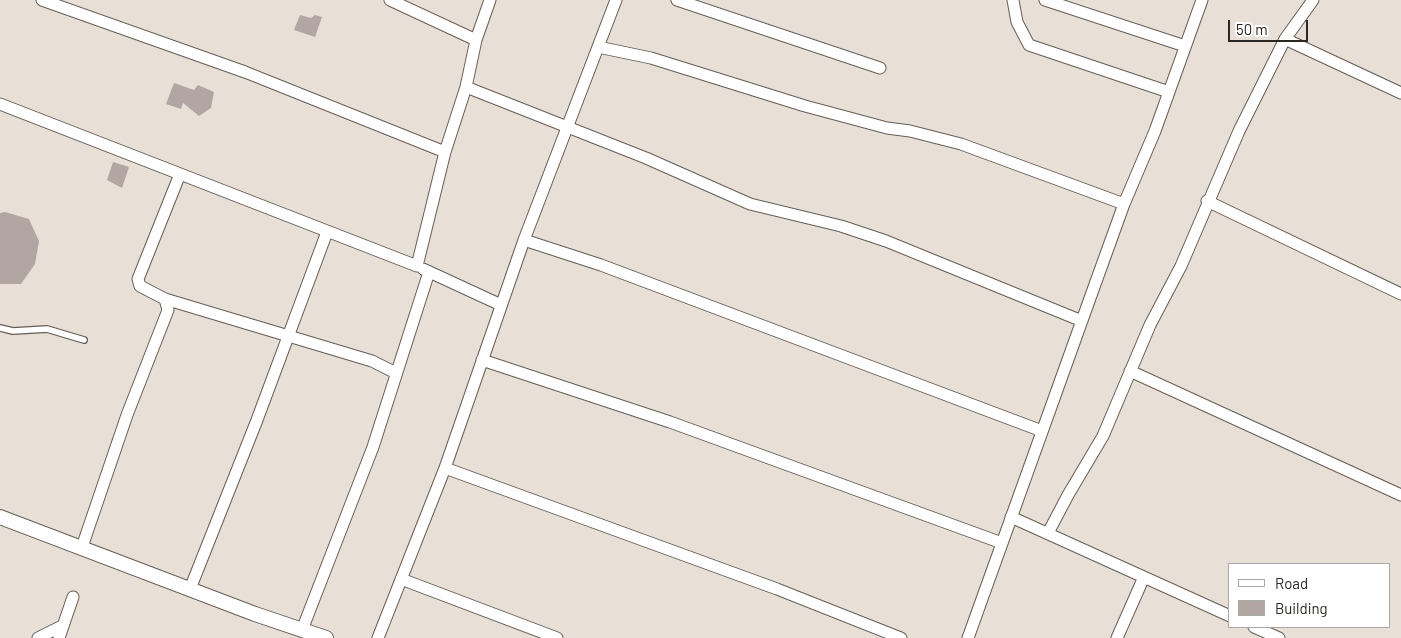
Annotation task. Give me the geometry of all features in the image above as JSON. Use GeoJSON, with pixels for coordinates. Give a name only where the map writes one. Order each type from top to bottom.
{"type":"FeatureCollection","features":[{"type":"Feature","properties":{"kind":"street"},"geometry":{"type":"LineString","coordinates":[[42,0],[244,72],[445,152]]}},
{"type":"Feature","properties":{"kind":"street"},"geometry":{"type":"LineString","coordinates":[[390,0],[476,40]]}},
{"type":"Feature","properties":{"kind":"street"},"geometry":{"type":"LineString","coordinates":[[418,266],[445,152],[466,87],[476,40],[490,0]]}},
{"type":"Feature","properties":{"kind":"street"},"geometry":{"type":"LineString","coordinates":[[378,638],[445,468],[524,240],[616,0]]}},
{"type":"Feature","properties":{"kind":"street"},"geometry":{"type":"LineString","coordinates":[[677,0],[880,68]]}},
{"type":"Feature","properties":{"kind":"street"},"geometry":{"type":"LineString","coordinates":[[1013,0],[1017,22],[1029,45],[1169,92]]}},
{"type":"Feature","properties":{"kind":"street"},"geometry":{"type":"LineString","coordinates":[[1045,0],[1185,46]]}},
{"type":"Feature","properties":{"kind":"street"},"geometry":{"type":"LineString","coordinates":[[968,638],[1124,204],[1155,131],[1202,0]]}},
{"type":"Feature","properties":{"kind":"street"},"geometry":{"type":"LineString","coordinates":[[1048,533],[1103,436],[1150,324],[1182,266],[1207,202],[1239,131],[1285,39],[1313,0]]}},
{"type":"Feature","properties":{"kind":"street"},"geometry":{"type":"LineString","coordinates":[[1285,39],[1401,93]]}},
{"type":"Feature","properties":{"kind":"street"},"geometry":{"type":"LineString","coordinates":[[598,47],[651,58],[805,106],[887,128],[910,131],[960,144],[1124,204]]}},
{"type":"Feature","properties":{"kind":"street"},"geometry":{"type":"LineString","coordinates":[[466,87],[646,158],[750,204],[841,226],[886,241],[1082,321]]}},
{"type":"Feature","properties":{"kind":"street"},"geometry":{"type":"LineString","coordinates":[[0,104],[418,266],[501,305]]}},
{"type":"Feature","properties":{"kind":"street"},"geometry":{"type":"LineString","coordinates":[[180,174],[138,278],[140,286],[165,299],[372,361],[396,372]]}},
{"type":"Feature","properties":{"kind":"street"},"geometry":{"type":"LineString","coordinates":[[1207,202],[1401,294]]}},
{"type":"Feature","properties":{"kind":"street"},"geometry":{"type":"LineString","coordinates":[[190,589],[257,420],[327,232]]}},
{"type":"Feature","properties":{"kind":"street"},"geometry":{"type":"LineString","coordinates":[[524,240],[619,272],[1042,431]]}},
{"type":"Feature","properties":{"kind":"street"},"geometry":{"type":"LineString","coordinates":[[302,630],[373,448],[429,272]]}},
{"type":"Feature","properties":{"kind":"street"},"geometry":{"type":"LineString","coordinates":[[82,547],[127,415],[168,310],[165,299]]}},
{"type":"Feature","properties":{"kind":"street"},"geometry":{"type":"LineString","coordinates":[[482,360],[670,422],[1002,543]]}},
{"type":"Feature","properties":{"kind":"street"},"geometry":{"type":"LineString","coordinates":[[1130,371],[1401,495]]}},
{"type":"Feature","properties":{"kind":"street"},"geometry":{"type":"LineString","coordinates":[[445,468],[768,586],[901,638]]}},
{"type":"Feature","properties":{"kind":"street"},"geometry":{"type":"LineString","coordinates":[[0,517],[254,614],[322,637]]}},
{"type":"Feature","properties":{"kind":"street"},"geometry":{"type":"LineString","coordinates":[[1011,517],[1228,615]]}},
{"type":"Feature","properties":{"kind":"street"},"geometry":{"type":"LineString","coordinates":[[1117,638],[1144,577]]}},
{"type":"Feature","properties":{"kind":"street"},"geometry":{"type":"LineString","coordinates":[[401,579],[557,638]]}},
{"type":"Feature","properties":{"kind":"street"},"geometry":{"type":"LineString","coordinates":[[59,638],[73,597]]}},
{"type":"Feature","properties":{"kind":"street"},"geometry":{"type":"LineString","coordinates":[[38,638],[62,626]]}},
{"type":"Feature","properties":{"kind":"street"},"geometry":{"type":"LineString","coordinates":[[1256,628],[1279,638]]}},
{"type":"Feature","properties":{"kind":"lane"},"geometry":{"type":"LineString","coordinates":[[0,328],[13,331],[46,329],[84,340]]}},
{"type":"Feature","properties":{"kind":"building"},"geometry":{"type":"Polygon","coordinates":[[[300,15],[311,18],[315,15],[322,17],[315,37],[294,30],[300,15]]]}},
{"type":"Feature","properties":{"kind":"building"},"geometry":{"type":"Polygon","coordinates":[[[174,83],[194,90],[198,85],[214,92],[211,108],[199,116],[183,103],[181,109],[166,104],[174,83]]]}},
{"type":"Feature","properties":{"kind":"building"},"geometry":{"type":"Polygon","coordinates":[[[113,162],[129,167],[122,188],[107,180],[113,162]]]}},
{"type":"Feature","properties":{"kind":"building"},"geometry":{"type":"Polygon","coordinates":[[[5,212],[29,219],[39,241],[35,264],[21,284],[0,284],[0,213],[5,212]]]}}]}
